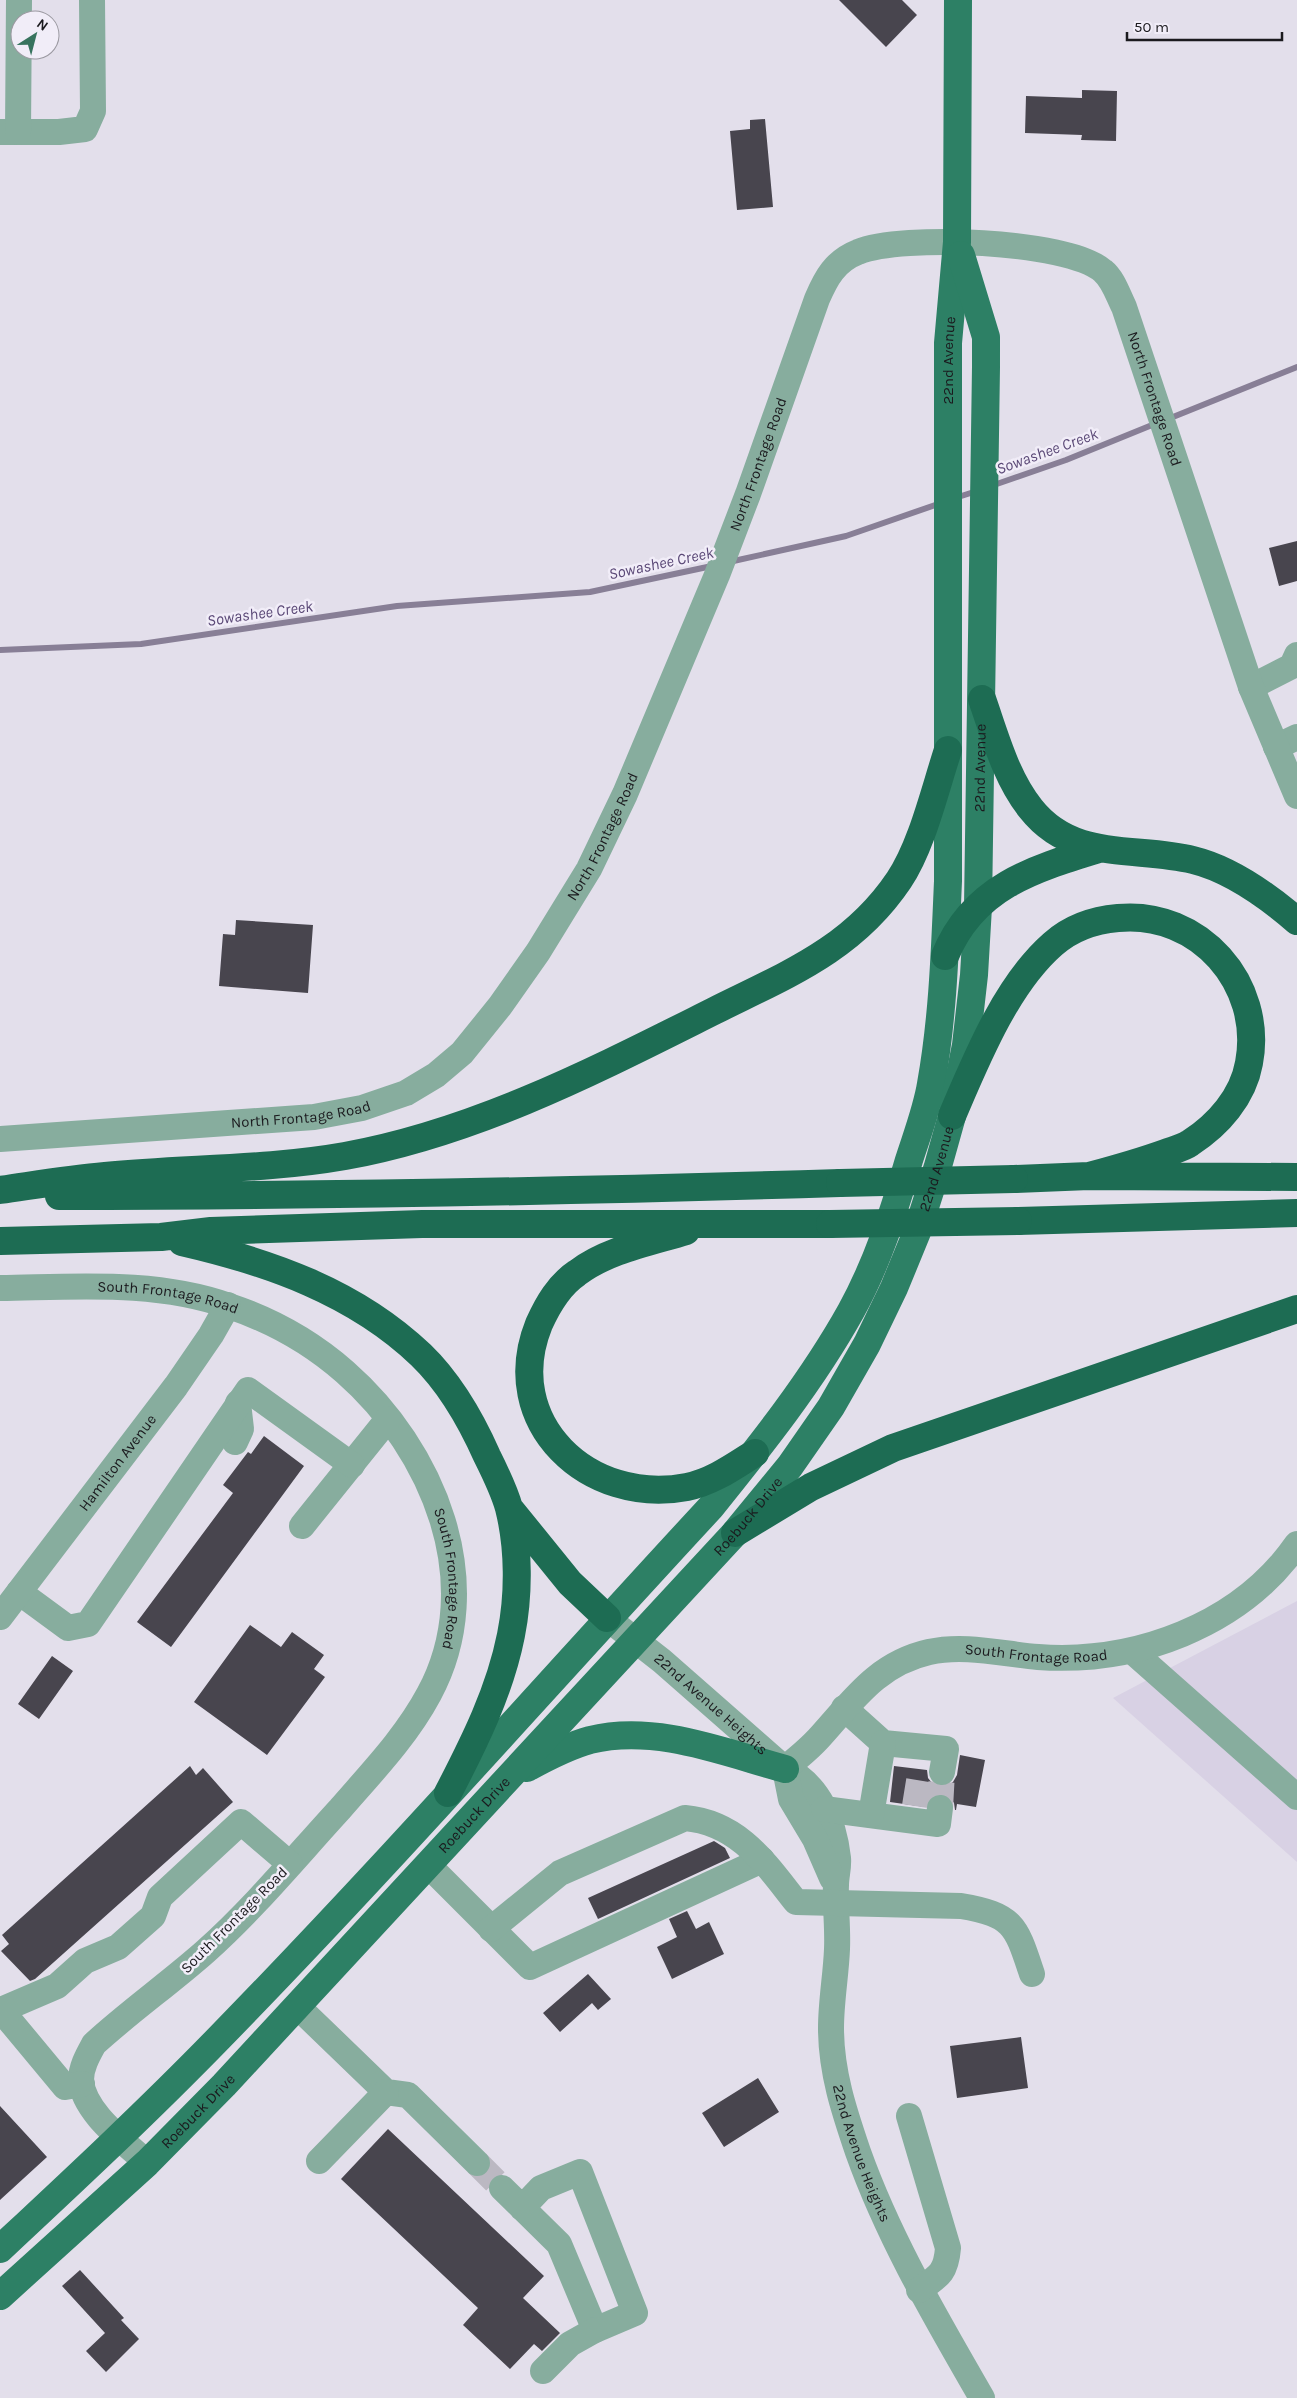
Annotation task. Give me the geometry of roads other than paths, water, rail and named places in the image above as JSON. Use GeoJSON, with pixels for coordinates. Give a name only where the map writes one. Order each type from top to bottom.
{"type":"FeatureCollection","features":[{"type":"Feature","properties":{"kind":"highway"},"geometry":{"type":"LineString","coordinates":[[982,699],[1013,781],[1032,810],[1057,833],[1099,849],[1149,853],[1194,860],[1236,878],[1275,902],[1297,922]]}},
{"type":"Feature","properties":{"kind":"highway"},"geometry":{"type":"LineString","coordinates":[[0,1190],[105,1176],[284,1164],[345,1156],[451,1129],[505,1110],[603,1067],[816,960],[852,935],[876,910],[900,878],[926,818],[948,750]]}},
{"type":"Feature","properties":{"kind":"highway"},"geometry":{"type":"LineString","coordinates":[[945,956],[963,921],[1005,885],[1034,869],[1099,849]]}},
{"type":"Feature","properties":{"kind":"highway"},"geometry":{"type":"LineString","coordinates":[[952,1116],[982,1048],[1008,1003],[1031,968],[1053,943],[1078,928],[1104,919],[1133,916],[1156,919],[1180,927],[1199,939],[1218,955],[1233,975],[1244,998],[1251,1044],[1249,1065],[1241,1087],[1230,1107],[1218,1120],[1188,1144],[1141,1162],[1089,1176]]}},
{"type":"Feature","properties":{"kind":"highway"},"geometry":{"type":"LineString","coordinates":[[0,1196],[240,1196],[545,1192],[1089,1176],[1297,1177]]}},
{"type":"Feature","properties":{"kind":"highway"},"geometry":{"type":"LineString","coordinates":[[0,1241],[161,1238],[212,1231],[422,1224],[714,1222],[830,1224],[1297,1213]]}},
{"type":"Feature","properties":{"kind":"highway"},"geometry":{"type":"LineString","coordinates":[[714,1222],[617,1253],[576,1273],[554,1295],[542,1317],[531,1349],[528,1367],[530,1384],[543,1425],[555,1445],[582,1469],[603,1480],[644,1489],[686,1487],[705,1482],[755,1453]]}},
{"type":"Feature","properties":{"kind":"highway"},"geometry":{"type":"LineString","coordinates":[[161,1238],[248,1258],[303,1278],[357,1308],[398,1335],[422,1356],[462,1407],[491,1463],[509,1508],[515,1550],[516,1596],[511,1636],[499,1678],[473,1744],[448,1793]]}},
{"type":"Feature","properties":{"kind":"highway"},"geometry":{"type":"LineString","coordinates":[[735,1533],[811,1486],[894,1448],[1297,1310]]}},
{"type":"Feature","properties":{"kind":"highway"},"geometry":{"type":"LineString","coordinates":[[509,1508],[570,1583],[607,1618]]}},
{"type":"Feature","properties":{"kind":"main road","name":"22nd Avenue"},"geometry":{"type":"LineString","coordinates":[[755,1453],[830,1346],[868,1278],[898,1198],[931,1086],[940,1024],[948,881],[948,343],[957,242],[958,0]]}},
{"type":"Feature","properties":{"kind":"main road","name":"22nd Avenue"},"geometry":{"type":"LineString","coordinates":[[894,1288],[917,1232],[952,1116],[966,1045],[974,975],[978,907],[982,699],[986,337],[957,242]]}},
{"type":"Feature","properties":{"kind":"main road","name":"Roebuck Drive"},"geometry":{"type":"LineString","coordinates":[[0,2296],[147,2164],[298,2007],[735,1533],[790,1466],[831,1407],[867,1344],[894,1288]]}},
{"type":"Feature","properties":{"kind":"main road"},"geometry":{"type":"LineString","coordinates":[[0,2250],[220,2038],[340,1912],[607,1618],[711,1507],[755,1453]]}},
{"type":"Feature","properties":{"kind":"main road"},"geometry":{"type":"LineString","coordinates":[[512,1775],[576,1745],[607,1737],[627,1735],[675,1740],[784,1769]]}},
{"type":"Feature","properties":{"kind":"street"},"geometry":{"type":"LineString","coordinates":[[19,0],[9,132],[59,132],[85,129],[93,111],[92,0]]}},
{"type":"Feature","properties":{"kind":"street","name":"North Frontage Road"},"geometry":{"type":"LineString","coordinates":[[0,1139],[314,1117],[362,1108],[406,1093],[436,1075],[462,1053],[500,1006],[538,952],[589,869],[626,794],[717,575],[827,276],[840,261],[858,252],[882,246],[957,242],[1039,248],[1077,257],[1091,263],[1110,278],[1124,307],[1251,687],[1286,742],[1297,796]]}},
{"type":"Feature","properties":{"kind":"street"},"geometry":{"type":"LineString","coordinates":[[1251,687],[1295,663]]}},
{"type":"Feature","properties":{"kind":"street","name":"South Frontage Road"},"geometry":{"type":"LineString","coordinates":[[0,1288],[122,1287],[164,1290],[228,1305],[263,1318],[303,1341],[345,1372],[388,1419],[406,1443],[426,1476],[440,1509],[449,1543],[455,1583],[446,1653],[431,1690],[415,1720],[399,1741],[262,1895],[208,1949],[94,2044],[84,2061],[82,2084],[85,2099],[99,2117],[147,2164]]}},
{"type":"Feature","properties":{"kind":"street","name":"Hamilton Avenue"},"geometry":{"type":"LineString","coordinates":[[0,1617],[176,1386],[211,1336],[228,1305]]}},
{"type":"Feature","properties":{"kind":"street"},"geometry":{"type":"LineString","coordinates":[[243,1396],[352,1465]]}},
{"type":"Feature","properties":{"kind":"street"},"geometry":{"type":"LineString","coordinates":[[195,1469],[221,1462],[231,1448],[241,1429],[243,1396]]}},
{"type":"Feature","properties":{"kind":"street"},"geometry":{"type":"LineString","coordinates":[[19,1592],[68,1628],[88,1624],[243,1396]]}},
{"type":"Feature","properties":{"kind":"street"},"geometry":{"type":"LineString","coordinates":[[302,1526],[388,1419]]}},
{"type":"Feature","properties":{"kind":"street","name":"South Frontage Road"},"geometry":{"type":"LineString","coordinates":[[784,1769],[818,1739],[868,1683],[886,1670],[929,1652],[961,1649],[1039,1657],[1086,1657],[1132,1651],[1172,1638],[1208,1622],[1288,1572],[1297,1544]]}},
{"type":"Feature","properties":{"kind":"street","name":"22nd Avenue Heights"},"geometry":{"type":"LineString","coordinates":[[607,1618],[784,1769],[798,1775],[809,1784],[824,1809],[834,1833],[838,1860],[836,1894],[837,1951],[831,2027],[833,2065],[840,2102],[874,2198],[919,2290],[982,2398]]}},
{"type":"Feature","properties":{"kind":"street"},"geometry":{"type":"LineString","coordinates":[[1132,1651],[1297,1797]]}},
{"type":"Feature","properties":{"kind":"street"},"geometry":{"type":"LineString","coordinates":[[844,1708],[882,1743],[929,1763]]}},
{"type":"Feature","properties":{"kind":"street"},"geometry":{"type":"LineString","coordinates":[[871,1815],[882,1743]]}},
{"type":"Feature","properties":{"kind":"street","name":"22nd Avenue Heights"},"geometry":{"type":"LineString","coordinates":[[784,1769],[791,1799],[815,1839],[836,1894]]}},
{"type":"Feature","properties":{"kind":"street"},"geometry":{"type":"LineString","coordinates":[[824,1809],[871,1815],[923,1812]]}},
{"type":"Feature","properties":{"kind":"street"},"geometry":{"type":"LineString","coordinates":[[492,1929],[560,1872],[685,1818],[702,1820],[736,1835],[762,1860],[796,1902],[836,1894],[961,1906],[986,1910],[1002,1917],[1015,1929],[1032,1974]]}},
{"type":"Feature","properties":{"kind":"street"},"geometry":{"type":"LineString","coordinates":[[82,2084],[65,2087],[0,2010],[57,1986],[85,1961],[118,1947],[153,1916],[160,1896],[241,1822],[290,1864]]}},
{"type":"Feature","properties":{"kind":"street"},"geometry":{"type":"LineString","coordinates":[[429,1866],[530,1967],[762,1860]]}},
{"type":"Feature","properties":{"kind":"street"},"geometry":{"type":"LineString","coordinates":[[298,2007],[386,2092],[408,2095],[476,2163]]}},
{"type":"Feature","properties":{"kind":"street"},"geometry":{"type":"LineString","coordinates":[[320,2161],[386,2092]]}},
{"type":"Feature","properties":{"kind":"street"},"geometry":{"type":"LineString","coordinates":[[909,2116],[948,2248],[946,2265],[936,2278],[919,2290]]}},
{"type":"Feature","properties":{"kind":"street"},"geometry":{"type":"LineString","coordinates":[[522,2208],[541,2188],[580,2172],[636,2313],[595,2330],[570,2344],[544,2371]]}},
{"type":"Feature","properties":{"kind":"street"},"geometry":{"type":"LineString","coordinates":[[502,2188],[559,2244],[595,2330]]}},
{"type":"Feature","properties":{"kind":"waterway","name":"Sowashee Creek"},"geometry":{"type":"LineString","coordinates":[[1168,419],[1297,367]]}},
{"type":"Feature","properties":{"kind":"waterway","name":"Sowashee Creek"},"geometry":{"type":"LineString","coordinates":[[991,486],[1066,460],[1157,423]]}},
{"type":"Feature","properties":{"kind":"waterway","name":"Sowashee Creek"},"geometry":{"type":"LineString","coordinates":[[955,498],[977,491]]}},
{"type":"Feature","properties":{"kind":"waterway","name":"Sowashee Creek"},"geometry":{"type":"LineString","coordinates":[[729,562],[846,536],[941,503]]}},
{"type":"Feature","properties":{"kind":"waterway","name":"Sowashee Creek"},"geometry":{"type":"LineString","coordinates":[[0,650],[141,644],[397,606],[590,592],[712,566]]}},
{"type":"Feature","properties":{"kind":"tunnel"},"geometry":{"type":"LineString","coordinates":[[915,1806],[921,1769]]}},
{"type":"Feature","properties":{"kind":"tunnel"},"geometry":{"type":"LineString","coordinates":[[940,1808],[942,1772]]}},
{"type":"Feature","properties":{"kind":"tunnel"},"geometry":{"type":"LineString","coordinates":[[477,2163],[502,2188]]}}]}
